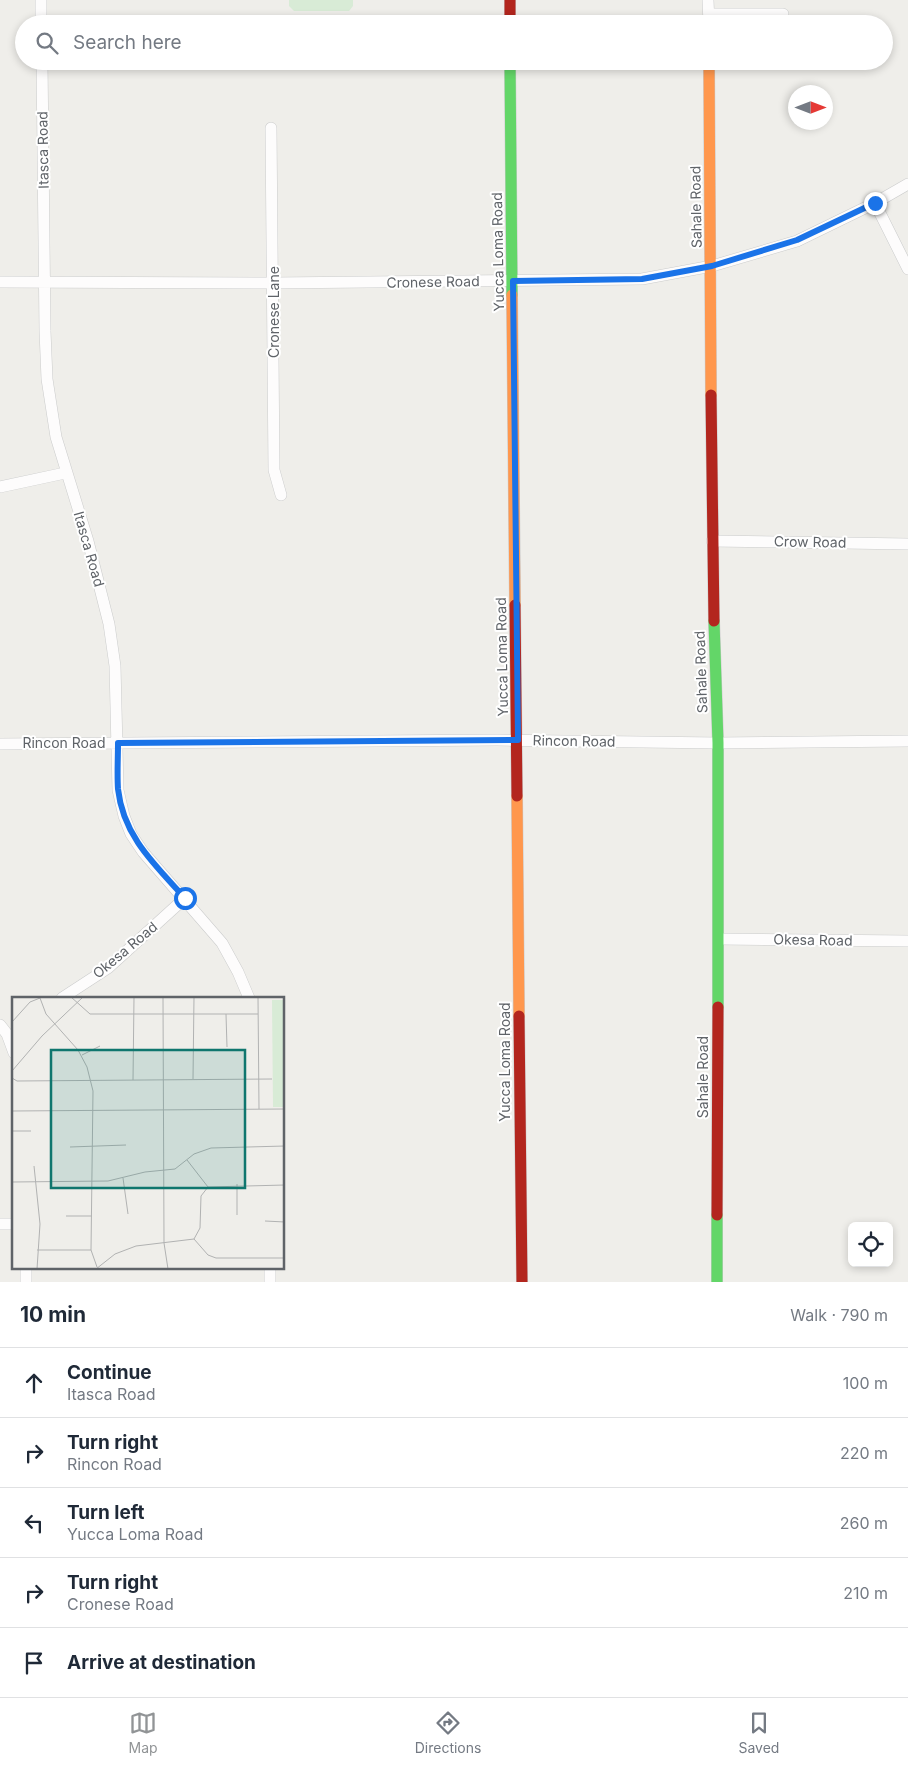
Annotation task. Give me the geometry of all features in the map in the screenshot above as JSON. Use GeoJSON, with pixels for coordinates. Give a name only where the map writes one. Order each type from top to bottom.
{"type":"FeatureCollection","features":[{"type":"Feature","properties":{"kind":"main road"},"geometry":{"type":"LineString","coordinates":[[510,0],[510,15]]}},
{"type":"Feature","properties":{"kind":"main road","name":"Yucca Loma Road"},"geometry":{"type":"LineString","coordinates":[[510,70],[522,1282]]}},
{"type":"Feature","properties":{"kind":"main road","name":"Sahale Road"},"geometry":{"type":"LineString","coordinates":[[709,70],[712,266],[712,541],[718,743],[717,1282]]}},
{"type":"Feature","properties":{"kind":"street"},"geometry":{"type":"LineString","coordinates":[[41,0],[41,15]]}},
{"type":"Feature","properties":{"kind":"street"},"geometry":{"type":"LineString","coordinates":[[708,0],[709,15]]}},
{"type":"Feature","properties":{"kind":"street"},"geometry":{"type":"LineString","coordinates":[[768,15],[783,14]]}},
{"type":"Feature","properties":{"kind":"street","name":"Itasca Road"},"geometry":{"type":"LineString","coordinates":[[42,70],[47,380],[56,437],[65,473],[88,542],[109,624],[115,666],[118,790],[124,816],[131,834],[144,852],[222,943],[238,972],[249,997]]}},
{"type":"Feature","properties":{"kind":"street","name":"Cronese Lane"},"geometry":{"type":"LineString","coordinates":[[271,128],[274,283],[274,470],[281,495]]}},
{"type":"Feature","properties":{"kind":"street","name":"Cronese Road"},"geometry":{"type":"LineString","coordinates":[[0,282],[274,283],[642,279],[712,266],[797,240],[875,203],[908,184]]}},
{"type":"Feature","properties":{"kind":"street"},"geometry":{"type":"LineString","coordinates":[[875,203],[908,269]]}},
{"type":"Feature","properties":{"kind":"street"},"geometry":{"type":"LineString","coordinates":[[0,487],[65,473]]}},
{"type":"Feature","properties":{"kind":"street","name":"Crow Road"},"geometry":{"type":"LineString","coordinates":[[712,541],[908,544]]}},
{"type":"Feature","properties":{"kind":"street","name":"Rincon Road"},"geometry":{"type":"LineString","coordinates":[[0,744],[518,740],[718,743],[908,741]]}},
{"type":"Feature","properties":{"kind":"street","name":"Okesa Road"},"geometry":{"type":"LineString","coordinates":[[64,997],[108,968],[185,898]]}},
{"type":"Feature","properties":{"kind":"street","name":"Okesa Road"},"geometry":{"type":"LineString","coordinates":[[718,939],[908,941]]}},
{"type":"Feature","properties":{"kind":"street"},"geometry":{"type":"LineString","coordinates":[[7,1030],[12,1046]]}},
{"type":"Feature","properties":{"kind":"green space"},"geometry":{"type":"Polygon","coordinates":[[[289,0],[353,0],[353,6],[349,11],[294,11],[289,6],[289,0]]]}},
{"type":"Feature","properties":{"kind":"traffic: fast"},"geometry":{"type":"LineString","coordinates":[[510,70],[512,295]]}},
{"type":"Feature","properties":{"kind":"traffic: fast"},"geometry":{"type":"LineString","coordinates":[[714,621],[718,743],[718,1007]]}},
{"type":"Feature","properties":{"kind":"traffic: fast"},"geometry":{"type":"LineString","coordinates":[[717,1215],[717,1282]]}},
{"type":"Feature","properties":{"kind":"traffic: slow"},"geometry":{"type":"LineString","coordinates":[[709,70],[711,395]]}},
{"type":"Feature","properties":{"kind":"traffic: slow"},"geometry":{"type":"LineString","coordinates":[[512,295],[515,605]]}},
{"type":"Feature","properties":{"kind":"traffic: slow"},"geometry":{"type":"LineString","coordinates":[[517,796],[519,1016]]}},
{"type":"Feature","properties":{"kind":"traffic: jam"},"geometry":{"type":"LineString","coordinates":[[510,0],[510,15]]}},
{"type":"Feature","properties":{"kind":"traffic: jam"},"geometry":{"type":"LineString","coordinates":[[711,395],[714,621]]}},
{"type":"Feature","properties":{"kind":"traffic: jam"},"geometry":{"type":"LineString","coordinates":[[515,605],[517,796]]}},
{"type":"Feature","properties":{"kind":"traffic: jam"},"geometry":{"type":"LineString","coordinates":[[717,1215],[718,1007]]}},
{"type":"Feature","properties":{"kind":"traffic: jam"},"geometry":{"type":"LineString","coordinates":[[519,1016],[522,1282]]}},
{"type":"Feature","properties":{"kind":"route"},"geometry":{"type":"LineString","coordinates":[[185,898],[144,852],[131,834],[124,816],[118,790],[118,743],[518,740],[513,281],[642,279],[712,266],[797,240],[875,203]]}}]}
